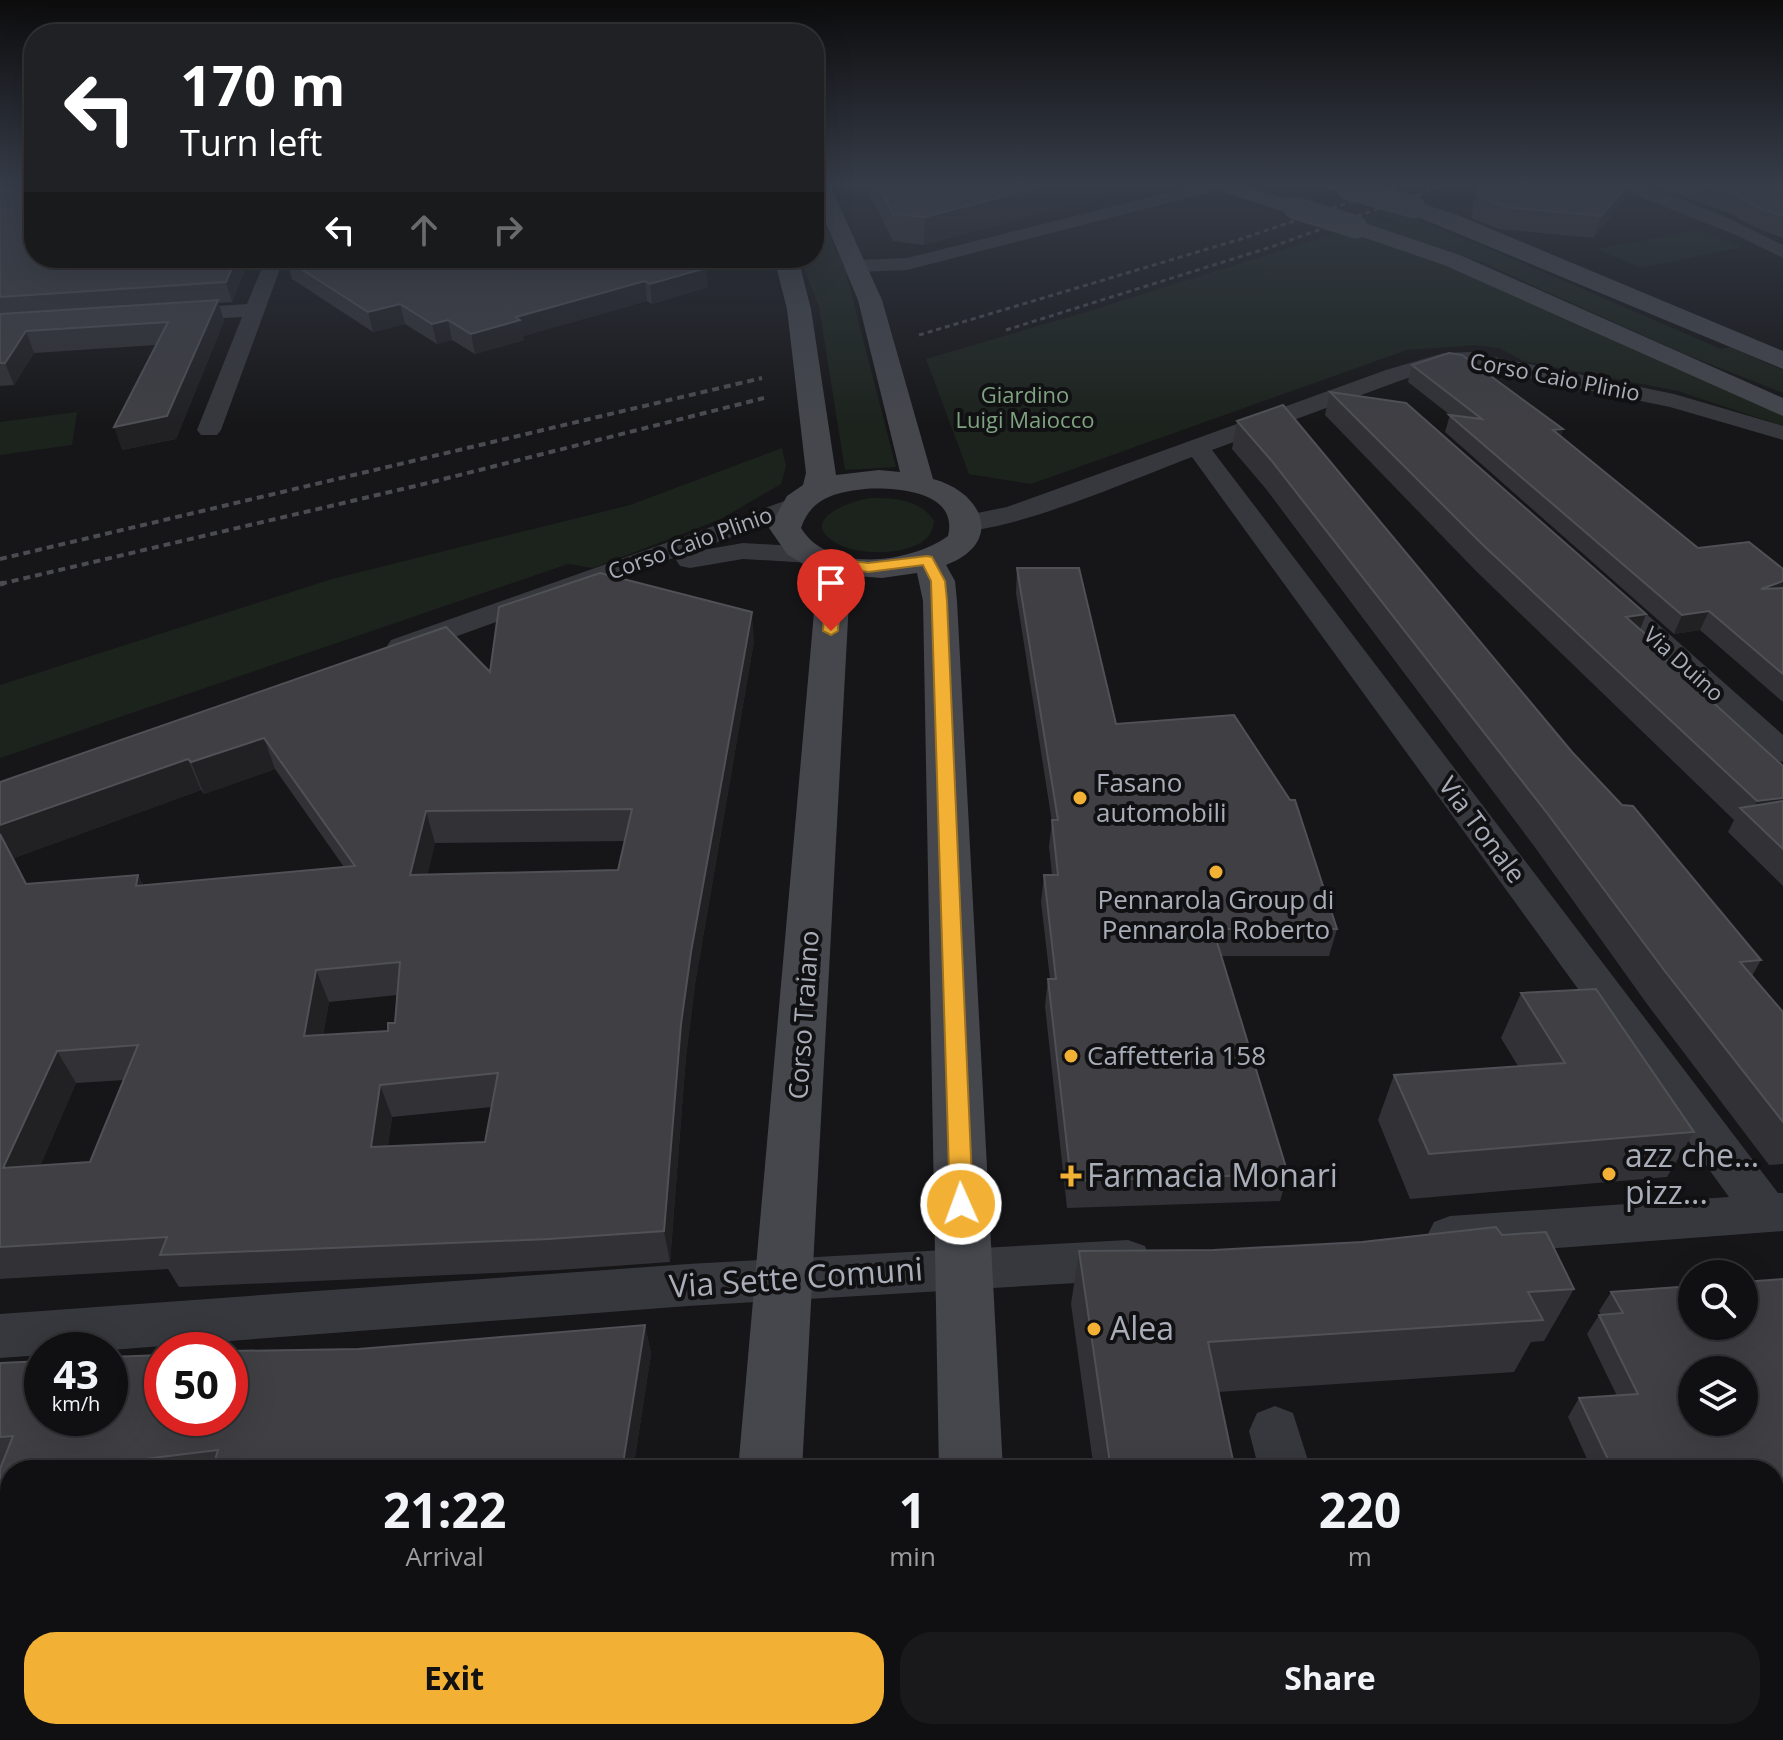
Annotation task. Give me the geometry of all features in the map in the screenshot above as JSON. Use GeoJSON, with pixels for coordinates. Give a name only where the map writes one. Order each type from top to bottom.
{"type":"FeatureCollection","features":[{"type":"Feature","properties":{"kind":"main road"},"geometry":{"type":"LineString","coordinates":[[1461,264],[1783,408]]}},
{"type":"Feature","properties":{"kind":"main road"},"geometry":{"type":"LineString","coordinates":[[1557,264],[1777,355]]}},
{"type":"Feature","properties":{"kind":"main road"},"geometry":{"type":"LineString","coordinates":[[858,266],[871,303],[908,455],[919,483]]}},
{"type":"Feature","properties":{"kind":"main road"},"geometry":{"type":"LineString","coordinates":[[789,268],[799,309],[821,473],[785,528],[802,551],[817,558],[868,567],[927,560],[959,545],[966,534],[961,510],[950,499],[919,483],[860,480],[805,498]]}},
{"type":"Feature","properties":{"kind":"main road","name":"Corso Traiano"},"geometry":{"type":"LineString","coordinates":[[771,1460],[832,601],[817,558]]}},
{"type":"Feature","properties":{"kind":"main road"},"geometry":{"type":"LineString","coordinates":[[927,560],[938,581],[940,601],[971,1460]]}},
{"type":"Feature","properties":{"kind":"street"},"geometry":{"type":"LineString","coordinates":[[858,266],[905,264]]}},
{"type":"Feature","properties":{"kind":"street"},"geometry":{"type":"LineString","coordinates":[[209,430],[271,268]]}},
{"type":"Feature","properties":{"kind":"street"},"geometry":{"type":"LineString","coordinates":[[158,316],[253,310]]}},
{"type":"Feature","properties":{"kind":"street","name":"Corso Caio Plinio"},"geometry":{"type":"LineString","coordinates":[[966,523],[1013,514],[1425,364],[1471,359],[1674,401],[1783,433]]}},
{"type":"Feature","properties":{"kind":"street"},"geometry":{"type":"LineString","coordinates":[[1371,383],[1393,402]]}},
{"type":"Feature","properties":{"kind":"street","name":"Via Tonale"},"geometry":{"type":"LineString","coordinates":[[1198,448],[1775,1212]]}},
{"type":"Feature","properties":{"kind":"street","name":"Corso Caio Plinio"},"geometry":{"type":"LineString","coordinates":[[373,656],[587,581],[805,498]]}},
{"type":"Feature","properties":{"kind":"street","name":"Corso Caio Plinio"},"geometry":{"type":"LineString","coordinates":[[587,581],[729,552],[817,558]]}},
{"type":"Feature","properties":{"kind":"street","name":"Via Duino"},"geometry":{"type":"LineString","coordinates":[[1585,575],[1783,752]]}},
{"type":"Feature","properties":{"kind":"street"},"geometry":{"type":"LineString","coordinates":[[1406,1240],[1775,1212]]}},
{"type":"Feature","properties":{"kind":"street","name":"Via Sette Comuni"},"geometry":{"type":"LineString","coordinates":[[0,1336],[965,1267],[1171,1257]]}},
{"type":"Feature","properties":{"kind":"green space"},"geometry":{"type":"Polygon","coordinates":[[[843,264],[896,467],[845,470],[819,307],[804,268],[843,264]]]}},
{"type":"Feature","properties":{"kind":"green space","name":"Giardino Luigi Maiocco"},"geometry":{"type":"Polygon","coordinates":[[[1238,264],[1444,264],[1783,408],[1783,426],[1678,391],[1523,361],[1499,348],[1474,345],[1407,350],[1031,484],[969,474],[926,359],[1238,264]]]}},
{"type":"Feature","properties":{"kind":"green space"},"geometry":{"type":"Polygon","coordinates":[[[1487,264],[1525,264],[1721,349],[1730,347],[1783,370],[1783,393],[1682,353],[1487,264]]]}},
{"type":"Feature","properties":{"kind":"green space"},"geometry":{"type":"Polygon","coordinates":[[[1632,264],[1659,264],[1641,268],[1632,264]]]}},
{"type":"Feature","properties":{"kind":"green space"},"geometry":{"type":"Polygon","coordinates":[[[77,412],[72,445],[0,455],[0,422],[77,412]]]}},
{"type":"Feature","properties":{"kind":"green space"},"geometry":{"type":"Polygon","coordinates":[[[782,448],[786,466],[781,484],[719,520],[593,568],[568,564],[0,758],[0,685],[332,579],[630,505],[782,448]]]}},
{"type":"Feature","properties":{"kind":"green space"},"geometry":{"type":"Polygon","coordinates":[[[871,498],[897,499],[921,508],[934,521],[931,533],[910,548],[880,552],[851,549],[827,536],[822,528],[830,514],[850,503],[871,498]]]}},
{"type":"Feature","properties":{"kind":"building"},"geometry":{"type":"Polygon","coordinates":[[[0,264],[24,264],[24,268],[232,268],[226,282],[0,297],[0,264]]]}},
{"type":"Feature","properties":{"kind":"building"},"geometry":{"type":"Polygon","coordinates":[[[299,268],[706,268],[650,284],[645,281],[516,317],[520,320],[471,334],[448,320],[432,324],[400,304],[368,312],[299,268]]]}},
{"type":"Feature","properties":{"kind":"building"},"geometry":{"type":"Polygon","coordinates":[[[218,300],[167,416],[114,427],[168,322],[26,331],[5,363],[0,363],[0,314],[218,300]]]}},
{"type":"Feature","properties":{"kind":"building"},"geometry":{"type":"Polygon","coordinates":[[[1449,353],[1462,355],[1563,429],[1553,430],[1698,548],[1749,542],[1783,569],[1783,581],[1761,589],[1783,588],[1783,674],[1709,611],[1682,615],[1449,415],[1482,419],[1412,365],[1449,353]]]}},
{"type":"Feature","properties":{"kind":"building"},"geometry":{"type":"Polygon","coordinates":[[[1330,392],[1406,403],[1646,614],[1626,617],[1659,646],[1652,647],[1783,766],[1783,798],[1757,801],[1484,546],[1330,392]]]}},
{"type":"Feature","properties":{"kind":"building"},"geometry":{"type":"Polygon","coordinates":[[[1283,405],[1572,752],[1622,805],[1633,806],[1761,960],[1740,962],[1783,1012],[1783,1122],[1547,813],[1271,460],[1237,421],[1283,405]]]}},
{"type":"Feature","properties":{"kind":"building"},"geometry":{"type":"Polygon","coordinates":[[[1017,568],[1079,568],[1116,724],[1234,715],[1290,800],[1295,800],[1337,929],[1213,929],[1288,1174],[1071,1181],[1048,979],[1056,979],[1044,875],[1058,875],[1052,820],[1058,820],[1017,568]]]}},
{"type":"Feature","properties":{"kind":"building"},"geometry":{"type":"Polygon","coordinates":[[[600,573],[752,612],[691,952],[681,1024],[664,1231],[549,1239],[160,1255],[167,1237],[0,1247],[0,834],[26,884],[138,875],[136,886],[355,866],[264,738],[191,762],[188,759],[0,825],[0,782],[446,627],[490,672],[499,607],[600,573]],[[632,809],[426,811],[410,875],[618,870],[632,809]],[[400,962],[316,970],[304,1036],[388,1031],[388,1023],[395,1023],[400,962]],[[138,1045],[57,1051],[3,1168],[90,1162],[138,1045]],[[498,1073],[380,1085],[371,1147],[485,1142],[498,1073]]]}},
{"type":"Feature","properties":{"kind":"building"},"geometry":{"type":"Polygon","coordinates":[[[1783,801],[1783,849],[1740,808],[1783,801]]]}},
{"type":"Feature","properties":{"kind":"building"},"geometry":{"type":"Polygon","coordinates":[[[1596,989],[1694,1132],[1429,1154],[1394,1075],[1565,1063],[1521,993],[1596,989]]]}},
{"type":"Feature","properties":{"kind":"building"},"geometry":{"type":"Polygon","coordinates":[[[1496,1227],[1502,1235],[1546,1232],[1574,1289],[1528,1292],[1543,1320],[1208,1342],[1233,1460],[1110,1460],[1079,1251],[1214,1250],[1362,1242],[1496,1227]]]}},
{"type":"Feature","properties":{"kind":"building"},"geometry":{"type":"Polygon","coordinates":[[[1783,1279],[1783,1460],[1608,1460],[1579,1398],[1638,1394],[1599,1315],[1623,1313],[1611,1292],[1678,1287],[1678,1340],[1758,1340],[1758,1281],[1783,1279]]]}},
{"type":"Feature","properties":{"kind":"building"},"geometry":{"type":"Polygon","coordinates":[[[645,1325],[624,1460],[215,1460],[218,1450],[136,1460],[4,1460],[13,1436],[0,1437],[0,1363],[24,1362],[24,1436],[128,1436],[128,1356],[144,1356],[144,1436],[248,1436],[248,1351],[359,1349],[645,1325]]]}},
{"type":"Feature","properties":{"kind":"railway"},"geometry":{"type":"LineString","coordinates":[[919,335],[1156,264]]}},
{"type":"Feature","properties":{"kind":"railway"},"geometry":{"type":"LineString","coordinates":[[1006,330],[1216,264]]}},
{"type":"Feature","properties":{"kind":"railway"},"geometry":{"type":"LineString","coordinates":[[0,559],[762,378]]}},
{"type":"Feature","properties":{"kind":"railway"},"geometry":{"type":"LineString","coordinates":[[4,583],[0,584],[428,483],[764,398]]}},
{"type":"Feature","properties":{"kind":"place","name":"Fasano automobili"},"geometry":{"type":"Point","coordinates":[1080,798]}},
{"type":"Feature","properties":{"kind":"place","name":"Pennarola Group di Pennarola Roberto"},"geometry":{"type":"Point","coordinates":[1216,872]}},
{"type":"Feature","properties":{"kind":"place","name":"Caffetteria 158"},"geometry":{"type":"Point","coordinates":[1071,1056]}},
{"type":"Feature","properties":{"kind":"place","name":"azz che... pizz..."},"geometry":{"type":"Point","coordinates":[1609,1174]}},
{"type":"Feature","properties":{"kind":"place","name":"Farmacia Monari"},"geometry":{"type":"Point","coordinates":[1071,1176]}},
{"type":"Feature","properties":{"kind":"place","name":"Alea"},"geometry":{"type":"Point","coordinates":[1094,1329]}},
{"type":"Feature","properties":{"kind":"route"},"geometry":{"type":"LineString","coordinates":[[831,631],[832,601],[824,561],[849,566],[886,567],[927,560],[938,581],[940,601],[961,1204]]}}]}
